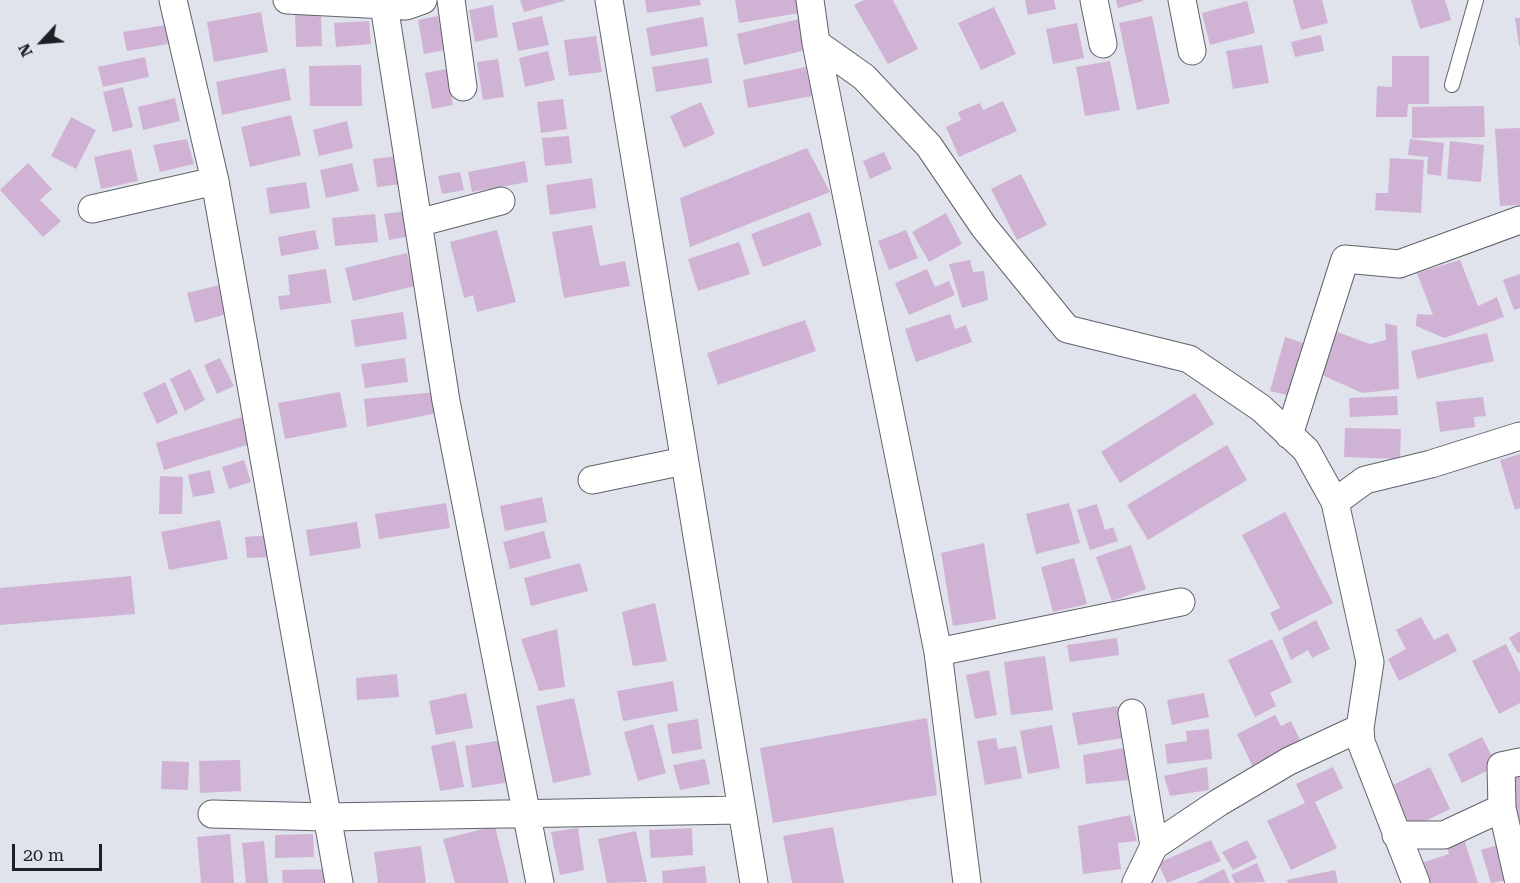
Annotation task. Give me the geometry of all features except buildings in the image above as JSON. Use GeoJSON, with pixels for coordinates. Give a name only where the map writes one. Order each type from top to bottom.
{"type":"FeatureCollection","features":[{"type":"Feature","properties":{"kind":"street"},"geometry":{"type":"LineString","coordinates":[[173,0],[215,181],[339,883]]}},
{"type":"Feature","properties":{"kind":"street"},"geometry":{"type":"LineString","coordinates":[[287,0],[406,6],[423,0]]}},
{"type":"Feature","properties":{"kind":"street"},"geometry":{"type":"LineString","coordinates":[[451,0],[463,87]]}},
{"type":"Feature","properties":{"kind":"street"},"geometry":{"type":"LineString","coordinates":[[609,0],[754,883]]}},
{"type":"Feature","properties":{"kind":"street"},"geometry":{"type":"LineString","coordinates":[[810,0],[816,43],[938,652],[967,883]]}},
{"type":"Feature","properties":{"kind":"street"},"geometry":{"type":"LineString","coordinates":[[1094,0],[1103,44]]}},
{"type":"Feature","properties":{"kind":"street"},"geometry":{"type":"LineString","coordinates":[[1182,0],[1192,51]]}},
{"type":"Feature","properties":{"kind":"street"},"geometry":{"type":"LineString","coordinates":[[384,5],[446,401],[540,883]]}},
{"type":"Feature","properties":{"kind":"street"},"geometry":{"type":"LineString","coordinates":[[816,43],[864,77],[929,146],[984,227],[1067,329],[1189,359],[1261,408],[1306,450],[1335,502],[1370,662],[1360,728],[1361,742],[1416,883]]}},
{"type":"Feature","properties":{"kind":"street"},"geometry":{"type":"LineString","coordinates":[[92,209],[215,181]]}},
{"type":"Feature","properties":{"kind":"street"},"geometry":{"type":"LineString","coordinates":[[418,224],[501,201]]}},
{"type":"Feature","properties":{"kind":"street"},"geometry":{"type":"LineString","coordinates":[[1289,435],[1345,259],[1399,264],[1520,220]]}},
{"type":"Feature","properties":{"kind":"street"},"geometry":{"type":"LineString","coordinates":[[1335,502],[1365,480],[1431,464],[1520,436]]}},
{"type":"Feature","properties":{"kind":"street"},"geometry":{"type":"LineString","coordinates":[[592,480],[684,461]]}},
{"type":"Feature","properties":{"kind":"street"},"geometry":{"type":"LineString","coordinates":[[938,652],[1180,602]]}},
{"type":"Feature","properties":{"kind":"street"},"geometry":{"type":"LineString","coordinates":[[1132,712],[1154,846]]}},
{"type":"Feature","properties":{"kind":"street"},"geometry":{"type":"LineString","coordinates":[[1136,883],[1154,846],[1218,803],[1289,761],[1360,728]]}},
{"type":"Feature","properties":{"kind":"street"},"geometry":{"type":"LineString","coordinates":[[1519,883],[1502,808],[1501,766],[1520,762]]}},
{"type":"Feature","properties":{"kind":"street"},"geometry":{"type":"LineString","coordinates":[[1396,835],[1444,835],[1502,808]]}},
{"type":"Feature","properties":{"kind":"street"},"geometry":{"type":"LineString","coordinates":[[213,814],[326,817],[741,810]]}},
{"type":"Feature","properties":{"kind":"lane"},"geometry":{"type":"LineString","coordinates":[[1452,85],[1476,0]]}}]}
